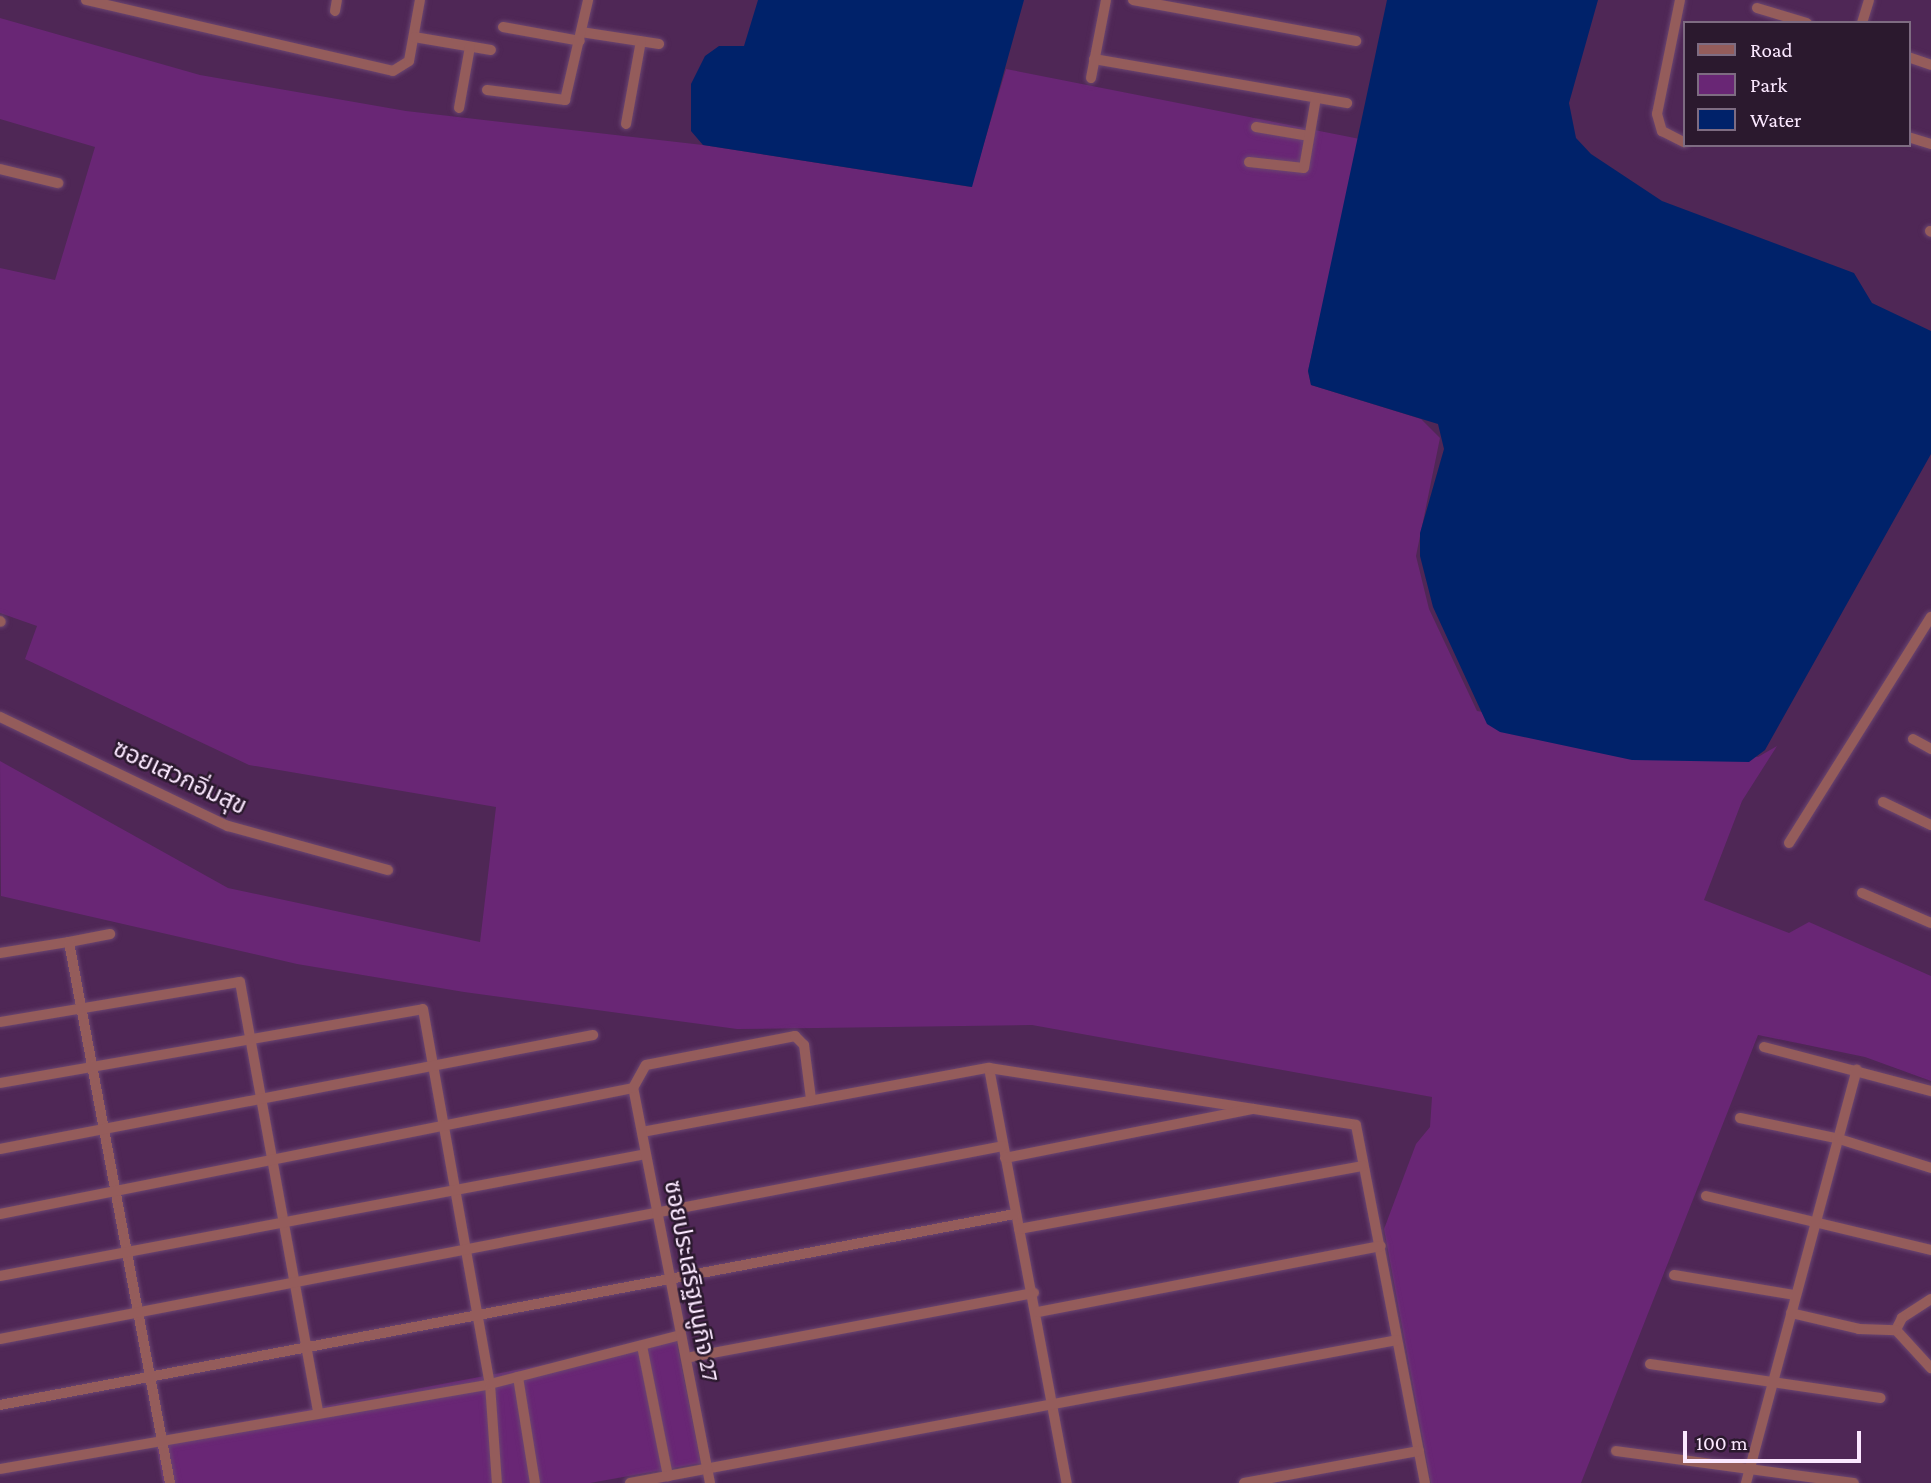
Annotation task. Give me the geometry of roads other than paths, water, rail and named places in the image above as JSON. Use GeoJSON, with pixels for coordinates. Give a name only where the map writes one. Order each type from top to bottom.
{"type":"FeatureCollection","features":[{"type":"Feature","properties":{"kind":"street"},"geometry":{"type":"LineString","coordinates":[[86,0],[389,70],[407,65],[420,0]]}},
{"type":"Feature","properties":{"kind":"street"},"geometry":{"type":"LineString","coordinates":[[487,90],[565,100],[588,0]]}},
{"type":"Feature","properties":{"kind":"street"},"geometry":{"type":"LineString","coordinates":[[1091,79],[1106,0]]}},
{"type":"Feature","properties":{"kind":"street"},"geometry":{"type":"LineString","coordinates":[[1133,0],[1356,41]]}},
{"type":"Feature","properties":{"kind":"street"},"geometry":{"type":"LineString","coordinates":[[1680,0],[1657,114],[1662,131],[1682,141]]}},
{"type":"Feature","properties":{"kind":"street"},"geometry":{"type":"LineString","coordinates":[[1863,21],[1869,0]]}},
{"type":"Feature","properties":{"kind":"street"},"geometry":{"type":"LineString","coordinates":[[1757,8],[1800,21]]}},
{"type":"Feature","properties":{"kind":"street"},"geometry":{"type":"LineString","coordinates":[[503,27],[659,44]]}},
{"type":"Feature","properties":{"kind":"street"},"geometry":{"type":"LineString","coordinates":[[414,37],[492,50]]}},
{"type":"Feature","properties":{"kind":"street"},"geometry":{"type":"LineString","coordinates":[[626,124],[641,41]]}},
{"type":"Feature","properties":{"kind":"street"},"geometry":{"type":"LineString","coordinates":[[458,108],[470,47]]}},
{"type":"Feature","properties":{"kind":"street"},"geometry":{"type":"LineString","coordinates":[[1910,58],[1931,65]]}},
{"type":"Feature","properties":{"kind":"street"},"geometry":{"type":"LineString","coordinates":[[1094,59],[1347,103]]}},
{"type":"Feature","properties":{"kind":"street"},"geometry":{"type":"LineString","coordinates":[[1249,162],[1304,168],[1316,98]]}},
{"type":"Feature","properties":{"kind":"street"},"geometry":{"type":"LineString","coordinates":[[1256,127],[1309,136]]}},
{"type":"Feature","properties":{"kind":"street"},"geometry":{"type":"LineString","coordinates":[[1910,138],[1931,144]]}},
{"type":"Feature","properties":{"kind":"street"},"geometry":{"type":"LineString","coordinates":[[0,169],[58,183]]}},
{"type":"Feature","properties":{"kind":"street"},"geometry":{"type":"LineString","coordinates":[[1788,843],[1931,617]]}},
{"type":"Feature","properties":{"kind":"street","name":"ซอยเสวกอิ่มสุข"},"geometry":{"type":"LineString","coordinates":[[0,718],[228,826],[388,870]]}},
{"type":"Feature","properties":{"kind":"street"},"geometry":{"type":"LineString","coordinates":[[1913,739],[1931,749]]}},
{"type":"Feature","properties":{"kind":"street"},"geometry":{"type":"LineString","coordinates":[[1883,802],[1931,825]]}},
{"type":"Feature","properties":{"kind":"street"},"geometry":{"type":"LineString","coordinates":[[1862,893],[1931,923]]}},
{"type":"Feature","properties":{"kind":"street"},"geometry":{"type":"LineString","coordinates":[[1,952],[110,934]]}},
{"type":"Feature","properties":{"kind":"street"},"geometry":{"type":"LineString","coordinates":[[69,942],[118,1190],[170,1483]]}},
{"type":"Feature","properties":{"kind":"street"},"geometry":{"type":"LineString","coordinates":[[0,1022],[239,981],[264,1097],[298,1281],[318,1411]]}},
{"type":"Feature","properties":{"kind":"street"},"geometry":{"type":"LineString","coordinates":[[0,1083],[249,1034],[419,1006],[435,1068],[490,1384],[497,1483]]}},
{"type":"Feature","properties":{"kind":"street"},"geometry":{"type":"LineString","coordinates":[[0,1149],[264,1097],[435,1068],[593,1035]]}},
{"type":"Feature","properties":{"kind":"street"},"geometry":{"type":"LineString","coordinates":[[0,1214],[633,1088],[646,1065],[795,1036],[804,1045],[811,1099]]}},
{"type":"Feature","properties":{"kind":"street"},"geometry":{"type":"LineString","coordinates":[[1764,1047],[1931,1091]]}},
{"type":"Feature","properties":{"kind":"street"},"geometry":{"type":"LineString","coordinates":[[989,1068],[1015,1214],[1038,1312],[1050,1402],[1067,1483]]}},
{"type":"Feature","properties":{"kind":"street"},"geometry":{"type":"LineString","coordinates":[[642,1132],[989,1068],[1259,1107],[1356,1125],[1424,1483]]}},
{"type":"Feature","properties":{"kind":"street"},"geometry":{"type":"LineString","coordinates":[[1746,1483],[1813,1219],[1857,1070]]}},
{"type":"Feature","properties":{"kind":"street","name":"ซอยประเสริฐมนูกิจ 27"},"geometry":{"type":"LineString","coordinates":[[633,1088],[710,1483]]}},
{"type":"Feature","properties":{"kind":"street"},"geometry":{"type":"LineString","coordinates":[[1005,1158],[1259,1107]]}},
{"type":"Feature","properties":{"kind":"street"},"geometry":{"type":"LineString","coordinates":[[1740,1118],[1836,1138],[1931,1168]]}},
{"type":"Feature","properties":{"kind":"street"},"geometry":{"type":"LineString","coordinates":[[0,1339],[298,1281],[467,1252],[1003,1146]]}},
{"type":"Feature","properties":{"kind":"street"},"geometry":{"type":"LineString","coordinates":[[0,1276],[128,1254],[286,1222],[456,1194],[646,1154]]}},
{"type":"Feature","properties":{"kind":"street"},"geometry":{"type":"LineString","coordinates":[[1019,1229],[1363,1167]]}},
{"type":"Feature","properties":{"kind":"street"},"geometry":{"type":"LineString","coordinates":[[1706,1196],[1813,1219],[1931,1250]]}},
{"type":"Feature","properties":{"kind":"street"},"geometry":{"type":"LineString","coordinates":[[0,1405],[671,1281],[1015,1214]]}},
{"type":"Feature","properties":{"kind":"street"},"geometry":{"type":"LineString","coordinates":[[1038,1312],[1381,1246]]}},
{"type":"Feature","properties":{"kind":"street"},"geometry":{"type":"LineString","coordinates":[[1674,1275],[1795,1295]]}},
{"type":"Feature","properties":{"kind":"street"},"geometry":{"type":"LineString","coordinates":[[686,1358],[1034,1293]]}},
{"type":"Feature","properties":{"kind":"street"},"geometry":{"type":"LineString","coordinates":[[1896,1330],[1902,1318],[1931,1299]]}},
{"type":"Feature","properties":{"kind":"street"},"geometry":{"type":"LineString","coordinates":[[1791,1313],[1896,1330],[1931,1368]]}},
{"type":"Feature","properties":{"kind":"street"},"geometry":{"type":"LineString","coordinates":[[2,1483],[0,1469],[163,1442],[318,1411],[490,1384],[681,1335]]}},
{"type":"Feature","properties":{"kind":"street"},"geometry":{"type":"LineString","coordinates":[[630,1483],[1050,1402],[1397,1340]]}},
{"type":"Feature","properties":{"kind":"street"},"geometry":{"type":"LineString","coordinates":[[642,1346],[668,1476]]}},
{"type":"Feature","properties":{"kind":"street"},"geometry":{"type":"LineString","coordinates":[[1650,1364],[1881,1398]]}},
{"type":"Feature","properties":{"kind":"street"},"geometry":{"type":"LineString","coordinates":[[518,1377],[535,1483]]}},
{"type":"Feature","properties":{"kind":"street"},"geometry":{"type":"LineString","coordinates":[[1244,1483],[1419,1451]]}},
{"type":"Feature","properties":{"kind":"street"},"geometry":{"type":"LineString","coordinates":[[1616,1451],[1749,1466],[1854,1483]]}},
{"type":"Feature","properties":{"kind":"water"},"geometry":{"type":"Polygon","coordinates":[[[758,0],[1024,0],[972,187],[703,145],[691,131],[691,84],[705,56],[719,46],[744,46],[758,0]]]}},
{"type":"Feature","properties":{"kind":"water"},"geometry":{"type":"Polygon","coordinates":[[[1387,0],[1598,0],[1569,103],[1576,138],[1591,154],[1662,201],[1854,273],[1872,303],[1931,331],[1931,454],[1765,750],[1749,762],[1632,760],[1500,732],[1487,724],[1433,607],[1420,556],[1420,533],[1444,449],[1438,424],[1311,385],[1308,371],[1387,0]]]}}]}
